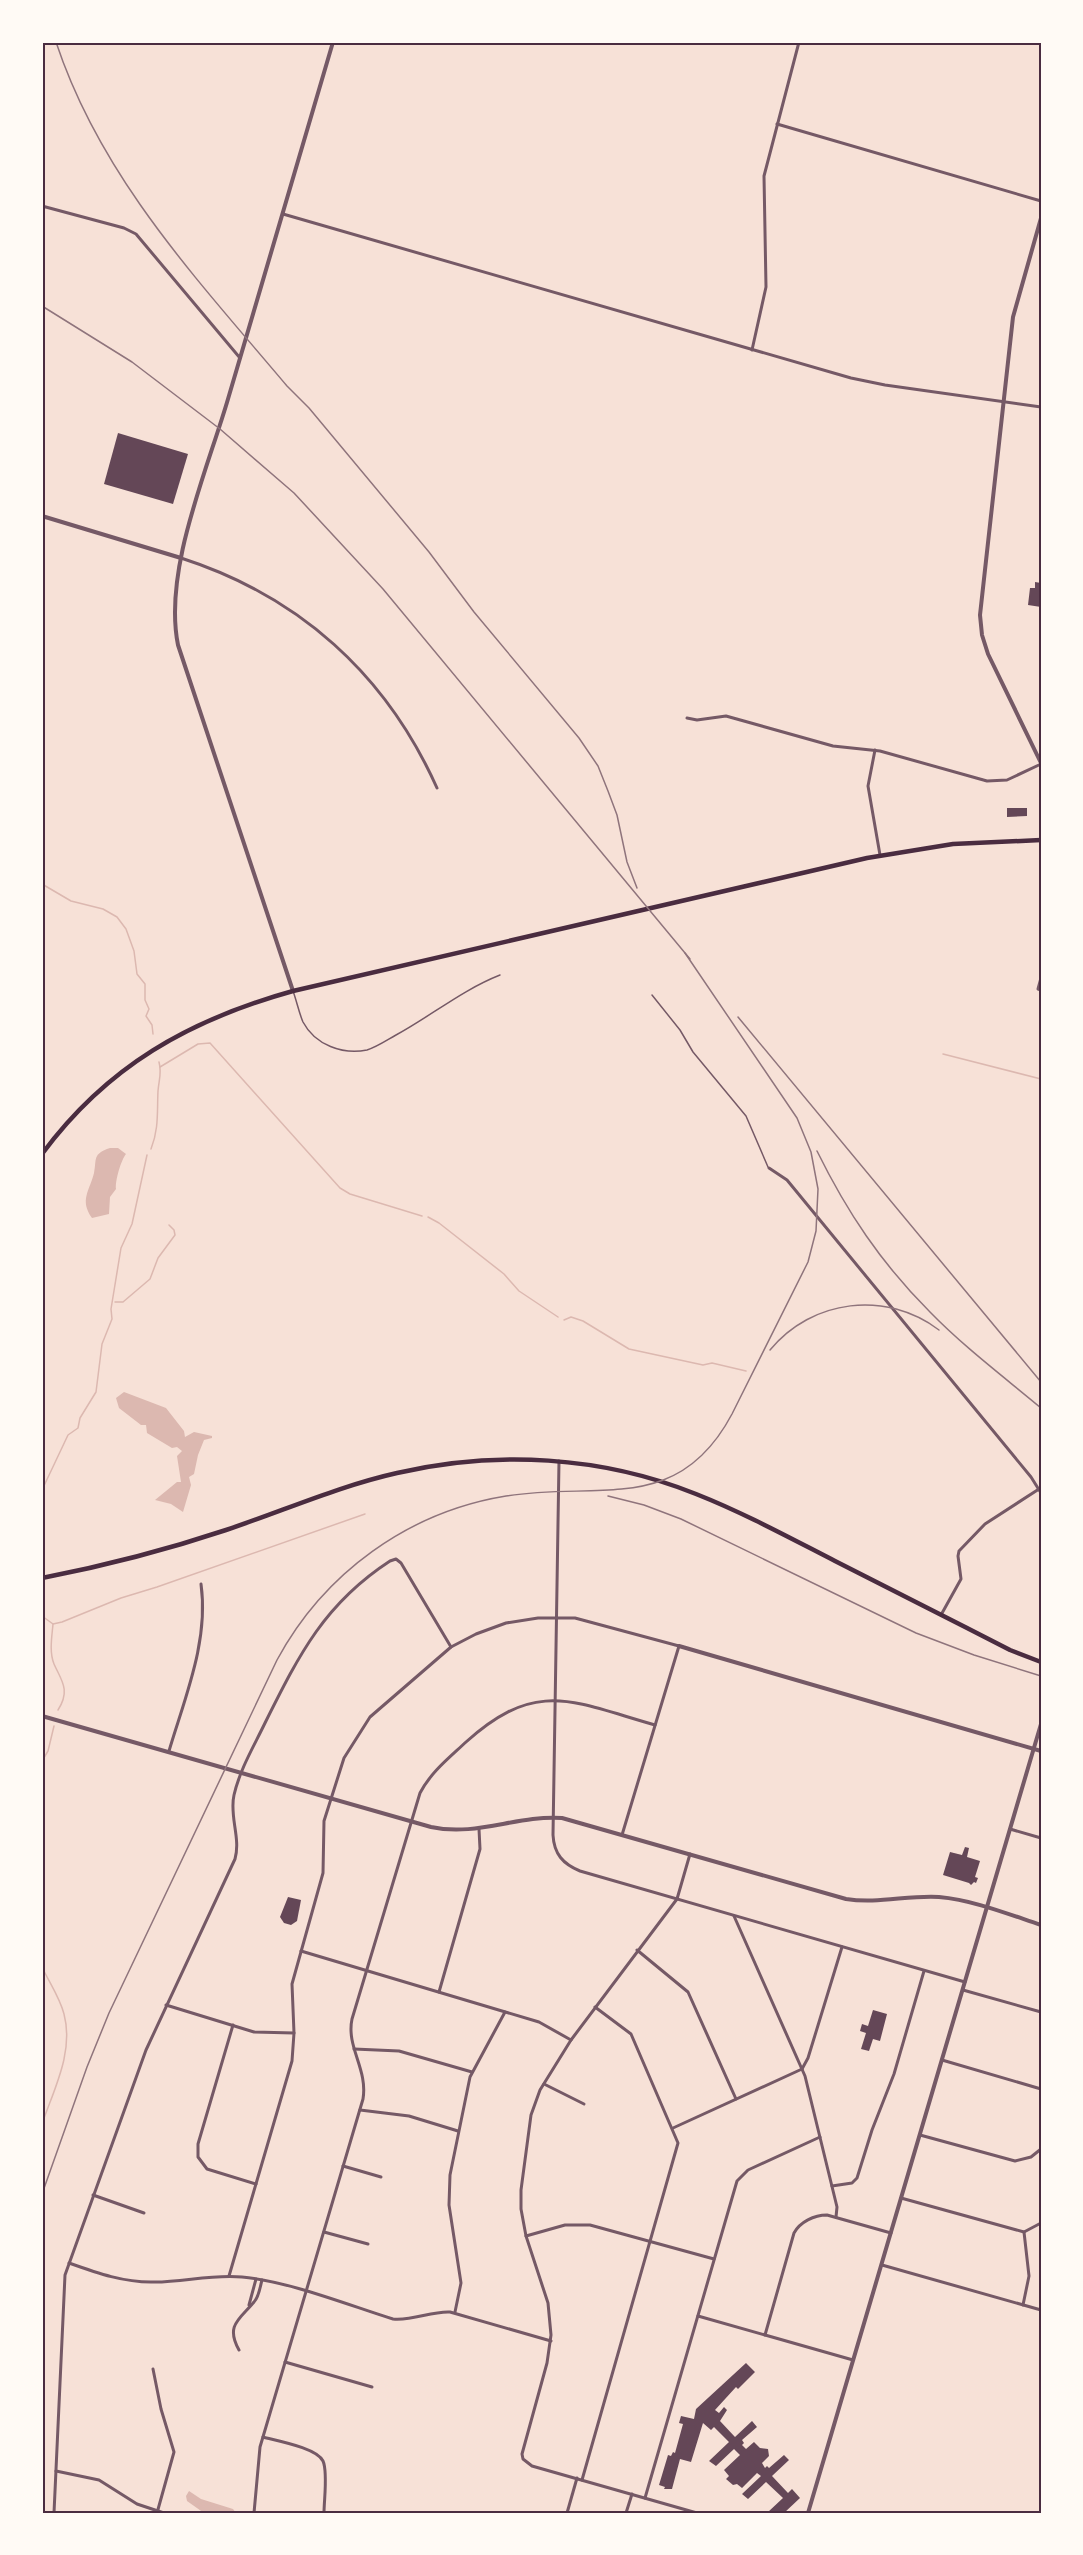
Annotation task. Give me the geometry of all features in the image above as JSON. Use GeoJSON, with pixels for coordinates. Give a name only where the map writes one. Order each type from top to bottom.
{"type":"FeatureCollection","features":[{"type":"Feature","properties":{"kind":"main road"},"geometry":{"type":"LineString","coordinates":[[42,1154],[95,1095],[152,1050],[217,1016],[294,991],[880,855],[962,843],[1041,840]]}},
{"type":"Feature","properties":{"kind":"main road"},"geometry":{"type":"LineString","coordinates":[[42,1578],[118,1562],[189,1542],[298,1503],[399,1472],[474,1461],[519,1459],[559,1461],[634,1474],[696,1494],[1010,1650],[1041,1662]]}},
{"type":"Feature","properties":{"kind":"street"},"geometry":{"type":"LineString","coordinates":[[294,991],[178,645],[174,603],[181,558],[333,42]]}},
{"type":"Feature","properties":{"kind":"street"},"geometry":{"type":"LineString","coordinates":[[752,350],[763,309],[766,287],[763,181],[799,42]]}},
{"type":"Feature","properties":{"kind":"street"},"geometry":{"type":"LineString","coordinates":[[777,124],[1041,201]]}},
{"type":"Feature","properties":{"kind":"street"},"geometry":{"type":"LineString","coordinates":[[42,206],[124,228],[136,234],[240,358]]}},
{"type":"Feature","properties":{"kind":"street"},"geometry":{"type":"LineString","coordinates":[[283,214],[851,378],[1041,407]]}},
{"type":"Feature","properties":{"kind":"street"},"geometry":{"type":"LineString","coordinates":[[687,718],[726,716],[833,746],[875,750],[991,781],[1007,780],[1041,764],[988,654],[981,625],[981,602],[1014,313],[1041,218]]}},
{"type":"Feature","properties":{"kind":"street"},"geometry":{"type":"LineString","coordinates":[[42,516],[181,558],[236,579],[263,592],[301,616],[363,672],[390,704],[403,723],[437,788]]}},
{"type":"Feature","properties":{"kind":"street"},"geometry":{"type":"LineString","coordinates":[[875,750],[868,786],[880,855]]}},
{"type":"Feature","properties":{"kind":"street"},"geometry":{"type":"LineString","coordinates":[[1040,989],[1041,978]]}},
{"type":"Feature","properties":{"kind":"street"},"geometry":{"type":"LineString","coordinates":[[769,1168],[787,1180],[1040,1491],[980,1528],[959,1551],[961,1579],[941,1615]]}},
{"type":"Feature","properties":{"kind":"street"},"geometry":{"type":"LineString","coordinates":[[559,1461],[553,1818],[554,1845],[560,1858],[569,1866],[965,1983]]}},
{"type":"Feature","properties":{"kind":"street"},"geometry":{"type":"LineString","coordinates":[[54,2513],[63,2294],[69,2263],[131,2087],[166,2005],[236,1855],[232,1809],[241,1772],[298,1658],[314,1633],[360,1582],[390,1561],[396,1559],[401,1563],[451,1647]]}},
{"type":"Feature","properties":{"kind":"street"},"geometry":{"type":"LineString","coordinates":[[169,1751],[200,1641],[204,1615],[201,1584]]}},
{"type":"Feature","properties":{"kind":"street"},"geometry":{"type":"LineString","coordinates":[[229,2276],[290,2068],[294,2033],[292,1984],[323,1874],[323,1831],[344,1758],[364,1725],[392,1697],[451,1647],[476,1634],[506,1623],[556,1617],[597,1622],[1041,1751]]}},
{"type":"Feature","properties":{"kind":"street"},"geometry":{"type":"LineString","coordinates":[[622,1834],[679,1646]]}},
{"type":"Feature","properties":{"kind":"street"},"geometry":{"type":"LineString","coordinates":[[254,2513],[258,2457],[263,2437],[360,2110],[364,2080],[354,2049],[351,2025],[420,1793],[429,1778],[487,1724],[507,1711],[521,1706],[555,1700],[574,1702],[655,1725]]}},
{"type":"Feature","properties":{"kind":"street"},"geometry":{"type":"LineString","coordinates":[[42,1716],[444,1830],[479,1829],[532,1818],[577,1821],[846,1899],[868,1901],[940,1898],[987,1908],[1041,1925]]}},
{"type":"Feature","properties":{"kind":"street"},"geometry":{"type":"LineString","coordinates":[[808,2513],[1041,1724]]}},
{"type":"Feature","properties":{"kind":"street"},"geometry":{"type":"LineString","coordinates":[[438,1992],[480,1850],[479,1829]]}},
{"type":"Feature","properties":{"kind":"street"},"geometry":{"type":"LineString","coordinates":[[1010,1829],[1041,1838]]}},
{"type":"Feature","properties":{"kind":"street"},"geometry":{"type":"LineString","coordinates":[[690,1854],[677,1899],[571,2040],[544,2084],[533,2109],[527,2135],[521,2197],[526,2236],[549,2308],[551,2341],[522,2450],[523,2459],[532,2466],[697,2513]]}},
{"type":"Feature","properties":{"kind":"street"},"geometry":{"type":"LineString","coordinates":[[734,1916],[802,2069],[837,2207],[836,2217]]}},
{"type":"Feature","properties":{"kind":"street"},"geometry":{"type":"LineString","coordinates":[[673,2128],[802,2069],[808,2058],[842,1947]]}},
{"type":"Feature","properties":{"kind":"street"},"geometry":{"type":"LineString","coordinates":[[637,1950],[688,1992],[736,2099]]}},
{"type":"Feature","properties":{"kind":"street"},"geometry":{"type":"LineString","coordinates":[[301,1951],[506,2012],[550,2027],[571,2040]]}},
{"type":"Feature","properties":{"kind":"street"},"geometry":{"type":"LineString","coordinates":[[832,2186],[856,2180],[870,2134],[892,2079],[924,1971]]}},
{"type":"Feature","properties":{"kind":"street"},"geometry":{"type":"LineString","coordinates":[[963,1990],[1041,2012]]}},
{"type":"Feature","properties":{"kind":"street"},"geometry":{"type":"LineString","coordinates":[[166,2005],[260,2033],[294,2033]]}},
{"type":"Feature","properties":{"kind":"street"},"geometry":{"type":"LineString","coordinates":[[582,2480],[678,2148],[673,2128],[631,2034],[595,2006]]}},
{"type":"Feature","properties":{"kind":"street"},"geometry":{"type":"LineString","coordinates":[[455,2313],[461,2283],[449,2190],[472,2072],[506,2012]]}},
{"type":"Feature","properties":{"kind":"street"},"geometry":{"type":"LineString","coordinates":[[233,2025],[198,2144],[198,2157],[207,2169],[256,2184]]}},
{"type":"Feature","properties":{"kind":"street"},"geometry":{"type":"LineString","coordinates":[[354,2049],[399,2051],[472,2072]]}},
{"type":"Feature","properties":{"kind":"street"},"geometry":{"type":"LineString","coordinates":[[942,2060],[1041,2089]]}},
{"type":"Feature","properties":{"kind":"street"},"geometry":{"type":"LineString","coordinates":[[544,2084],[584,2104]]}},
{"type":"Feature","properties":{"kind":"street"},"geometry":{"type":"LineString","coordinates":[[360,2110],[409,2116],[459,2131]]}},
{"type":"Feature","properties":{"kind":"street"},"geometry":{"type":"LineString","coordinates":[[920,2135],[1009,2160],[1021,2160],[1036,2154],[1041,2149]]}},
{"type":"Feature","properties":{"kind":"street"},"geometry":{"type":"LineString","coordinates":[[645,2498],[739,2177],[748,2170],[820,2138]]}},
{"type":"Feature","properties":{"kind":"street"},"geometry":{"type":"LineString","coordinates":[[343,2166],[381,2176]]}},
{"type":"Feature","properties":{"kind":"street"},"geometry":{"type":"LineString","coordinates":[[93,2195],[144,2213]]}},
{"type":"Feature","properties":{"kind":"street"},"geometry":{"type":"LineString","coordinates":[[901,2198],[1024,2232],[1041,2223]]}},
{"type":"Feature","properties":{"kind":"street"},"geometry":{"type":"LineString","coordinates":[[765,2335],[794,2233],[798,2227],[818,2215],[836,2217],[891,2233]]}},
{"type":"Feature","properties":{"kind":"street"},"geometry":{"type":"LineString","coordinates":[[526,2236],[558,2226],[582,2224],[714,2259]]}},
{"type":"Feature","properties":{"kind":"street"},"geometry":{"type":"LineString","coordinates":[[324,2232],[368,2244]]}},
{"type":"Feature","properties":{"kind":"street"},"geometry":{"type":"LineString","coordinates":[[1023,2305],[1029,2276],[1024,2232]]}},
{"type":"Feature","properties":{"kind":"street"},"geometry":{"type":"LineString","coordinates":[[69,2263],[105,2276],[138,2281],[229,2276],[256,2279],[398,2319],[440,2312],[455,2313],[551,2341]]}},
{"type":"Feature","properties":{"kind":"street"},"geometry":{"type":"LineString","coordinates":[[882,2265],[1041,2310]]}},
{"type":"Feature","properties":{"kind":"street"},"geometry":{"type":"LineString","coordinates":[[249,2305],[256,2279]]}},
{"type":"Feature","properties":{"kind":"street"},"geometry":{"type":"LineString","coordinates":[[239,2350],[233,2335],[234,2326],[249,2305],[256,2300],[262,2280]]}},
{"type":"Feature","properties":{"kind":"street"},"geometry":{"type":"LineString","coordinates":[[698,2316],[854,2360]]}},
{"type":"Feature","properties":{"kind":"street"},"geometry":{"type":"LineString","coordinates":[[285,2362],[372,2387]]}},
{"type":"Feature","properties":{"kind":"street"},"geometry":{"type":"LineString","coordinates":[[153,2369],[161,2409],[174,2447],[173,2462],[158,2512]]}},
{"type":"Feature","properties":{"kind":"street"},"geometry":{"type":"LineString","coordinates":[[263,2437],[310,2450],[321,2458],[325,2469],[324,2513]]}},
{"type":"Feature","properties":{"kind":"street"},"geometry":{"type":"LineString","coordinates":[[56,2471],[99,2480],[137,2504],[164,2513]]}},
{"type":"Feature","properties":{"kind":"street"},"geometry":{"type":"LineString","coordinates":[[567,2513],[577,2478]]}},
{"type":"Feature","properties":{"kind":"street"},"geometry":{"type":"LineString","coordinates":[[626,2513],[632,2494]]}},
{"type":"Feature","properties":{"kind":"lane"},"geometry":{"type":"LineString","coordinates":[[294,991],[304,1024],[311,1033],[331,1047],[355,1052],[370,1049],[411,1027],[476,985],[500,975]]}},
{"type":"Feature","properties":{"kind":"lane"},"geometry":{"type":"LineString","coordinates":[[652,995],[680,1030],[693,1052],[746,1116],[769,1168]]}},
{"type":"Feature","properties":{"kind":"shaded area"},"geometry":{"type":"Polygon","coordinates":[[[118,1148],[126,1154],[116,1181],[116,1189],[110,1197],[109,1214],[92,1218],[86,1206],[86,1200],[96,1158],[100,1152],[118,1148]]]}},
{"type":"Feature","properties":{"kind":"shaded area"},"geometry":{"type":"Polygon","coordinates":[[[124,1392],[166,1408],[184,1431],[185,1437],[194,1432],[212,1436],[204,1440],[194,1474],[189,1477],[191,1485],[183,1512],[171,1504],[155,1500],[177,1482],[181,1482],[177,1456],[182,1451],[177,1447],[172,1448],[147,1433],[146,1425],[141,1425],[119,1408],[116,1398],[124,1392]]]}},
{"type":"Feature","properties":{"kind":"shaded area"},"geometry":{"type":"Polygon","coordinates":[[[189,2491],[201,2499],[233,2509],[236,2513],[204,2513],[187,2501],[186,2496],[189,2491]]]}},
{"type":"Feature","properties":{"kind":"building"},"geometry":{"type":"Polygon","coordinates":[[[118,433],[188,454],[173,504],[104,484],[118,433]]]}},
{"type":"Feature","properties":{"kind":"building"},"geometry":{"type":"Polygon","coordinates":[[[1035,582],[1041,583],[1041,607],[1028,605],[1030,588],[1035,588],[1035,582]]]}},
{"type":"Feature","properties":{"kind":"building"},"geometry":{"type":"Polygon","coordinates":[[[1007,808],[1027,808],[1027,816],[1007,817],[1007,808]]]}},
{"type":"Feature","properties":{"kind":"building"},"geometry":{"type":"Polygon","coordinates":[[[965,1847],[969,1848],[967,1857],[980,1861],[975,1877],[978,1878],[976,1883],[971,1885],[943,1875],[950,1852],[962,1855],[965,1847]]]}},
{"type":"Feature","properties":{"kind":"building"},"geometry":{"type":"Polygon","coordinates":[[[288,1897],[301,1900],[297,1921],[291,1925],[284,1923],[280,1917],[288,1897]]]}},
{"type":"Feature","properties":{"kind":"building"},"geometry":{"type":"Polygon","coordinates":[[[873,2010],[887,2014],[880,2041],[873,2039],[869,2051],[861,2049],[866,2033],[860,2031],[862,2024],[868,2026],[873,2010]]]}},
{"type":"Feature","properties":{"kind":"building"},"geometry":{"type":"Polygon","coordinates":[[[746,2363],[755,2372],[738,2389],[736,2387],[715,2410],[719,2413],[724,2407],[727,2410],[720,2421],[735,2437],[752,2421],[757,2427],[742,2440],[744,2443],[742,2445],[746,2449],[754,2442],[760,2448],[768,2449],[769,2456],[762,2463],[765,2468],[767,2466],[769,2468],[784,2455],[789,2460],[772,2476],[788,2493],[792,2489],[800,2498],[784,2513],[768,2512],[783,2498],[766,2482],[748,2499],[742,2494],[761,2476],[757,2473],[742,2488],[726,2479],[729,2476],[724,2470],[740,2455],[734,2449],[716,2466],[709,2461],[729,2442],[714,2427],[711,2430],[703,2423],[691,2462],[680,2459],[672,2489],[664,2489],[665,2487],[659,2485],[668,2455],[675,2453],[683,2424],[679,2423],[681,2416],[694,2419],[696,2409],[746,2363]]]}},
{"type":"Feature","properties":{"kind":"waterway"},"geometry":{"type":"LineString","coordinates":[[42,884],[71,901],[103,909],[117,917],[126,929],[134,951],[137,974],[145,984],[145,1000],[149,1009],[146,1016],[152,1025],[153,1034]]}},
{"type":"Feature","properties":{"kind":"waterway"},"geometry":{"type":"LineString","coordinates":[[160,1067],[198,1044],[210,1043],[340,1188],[350,1194],[422,1216]]}},
{"type":"Feature","properties":{"kind":"waterway"},"geometry":{"type":"LineString","coordinates":[[943,1054],[1041,1079]]}},
{"type":"Feature","properties":{"kind":"waterway"},"geometry":{"type":"LineString","coordinates":[[151,1149],[157,1120],[159,1062]]}},
{"type":"Feature","properties":{"kind":"waterway"},"geometry":{"type":"LineString","coordinates":[[42,1490],[68,1435],[78,1428],[80,1418],[96,1392],[102,1344],[112,1319],[111,1309],[121,1248],[132,1224],[147,1155]]}},
{"type":"Feature","properties":{"kind":"waterway"},"geometry":{"type":"LineString","coordinates":[[428,1217],[439,1223],[504,1274],[519,1291],[558,1317]]}},
{"type":"Feature","properties":{"kind":"waterway"},"geometry":{"type":"LineString","coordinates":[[115,1302],[123,1302],[150,1279],[158,1258],[175,1235],[169,1225]]}},
{"type":"Feature","properties":{"kind":"waterway"},"geometry":{"type":"LineString","coordinates":[[564,1320],[571,1317],[583,1321],[629,1349],[703,1365],[712,1363],[746,1371]]}},
{"type":"Feature","properties":{"kind":"waterway"},"geometry":{"type":"LineString","coordinates":[[53,1624],[121,1598],[365,1514]]}},
{"type":"Feature","properties":{"kind":"waterway"},"geometry":{"type":"LineString","coordinates":[[42,1616],[53,1624],[52,1654],[64,1685],[64,1697],[58,1710]]}},
{"type":"Feature","properties":{"kind":"waterway"},"geometry":{"type":"LineString","coordinates":[[42,1761],[48,1751],[54,1726]]}},
{"type":"Feature","properties":{"kind":"waterway"},"geometry":{"type":"LineString","coordinates":[[42,1967],[62,2008],[66,2028],[65,2056],[42,2124]]}},
{"type":"Feature","properties":{"kind":"railway"},"geometry":{"type":"LineString","coordinates":[[56,42],[75,91],[98,138],[155,225],[219,306],[287,386],[309,408],[429,552],[474,612],[579,738],[598,766],[608,791],[617,815],[627,862],[637,888]]}},
{"type":"Feature","properties":{"kind":"railway"},"geometry":{"type":"LineString","coordinates":[[42,306],[132,362],[220,429],[294,493],[383,589],[690,959]]}},
{"type":"Feature","properties":{"kind":"railway"},"geometry":{"type":"LineString","coordinates":[[42,2194],[87,2067],[109,2013],[277,1660],[296,1629],[319,1600],[344,1574],[372,1551],[435,1516],[470,1504],[506,1496],[540,1492],[633,1488],[661,1481],[687,1468],[711,1446],[732,1414],[808,1262],[816,1231],[818,1189],[811,1152],[797,1118],[685,953]]}},
{"type":"Feature","properties":{"kind":"railway"},"geometry":{"type":"LineString","coordinates":[[738,1017],[1041,1382]]}},
{"type":"Feature","properties":{"kind":"railway"},"geometry":{"type":"LineString","coordinates":[[817,1151],[840,1195],[866,1236],[912,1294],[984,1362],[1041,1408]]}},
{"type":"Feature","properties":{"kind":"railway"},"geometry":{"type":"LineString","coordinates":[[770,1350],[787,1333],[807,1320],[828,1311],[850,1306],[873,1305],[896,1309],[918,1317],[939,1330]]}},
{"type":"Feature","properties":{"kind":"railway"},"geometry":{"type":"LineString","coordinates":[[608,1496],[644,1505],[681,1519],[916,1633],[974,1655],[1041,1676]]}}]}
